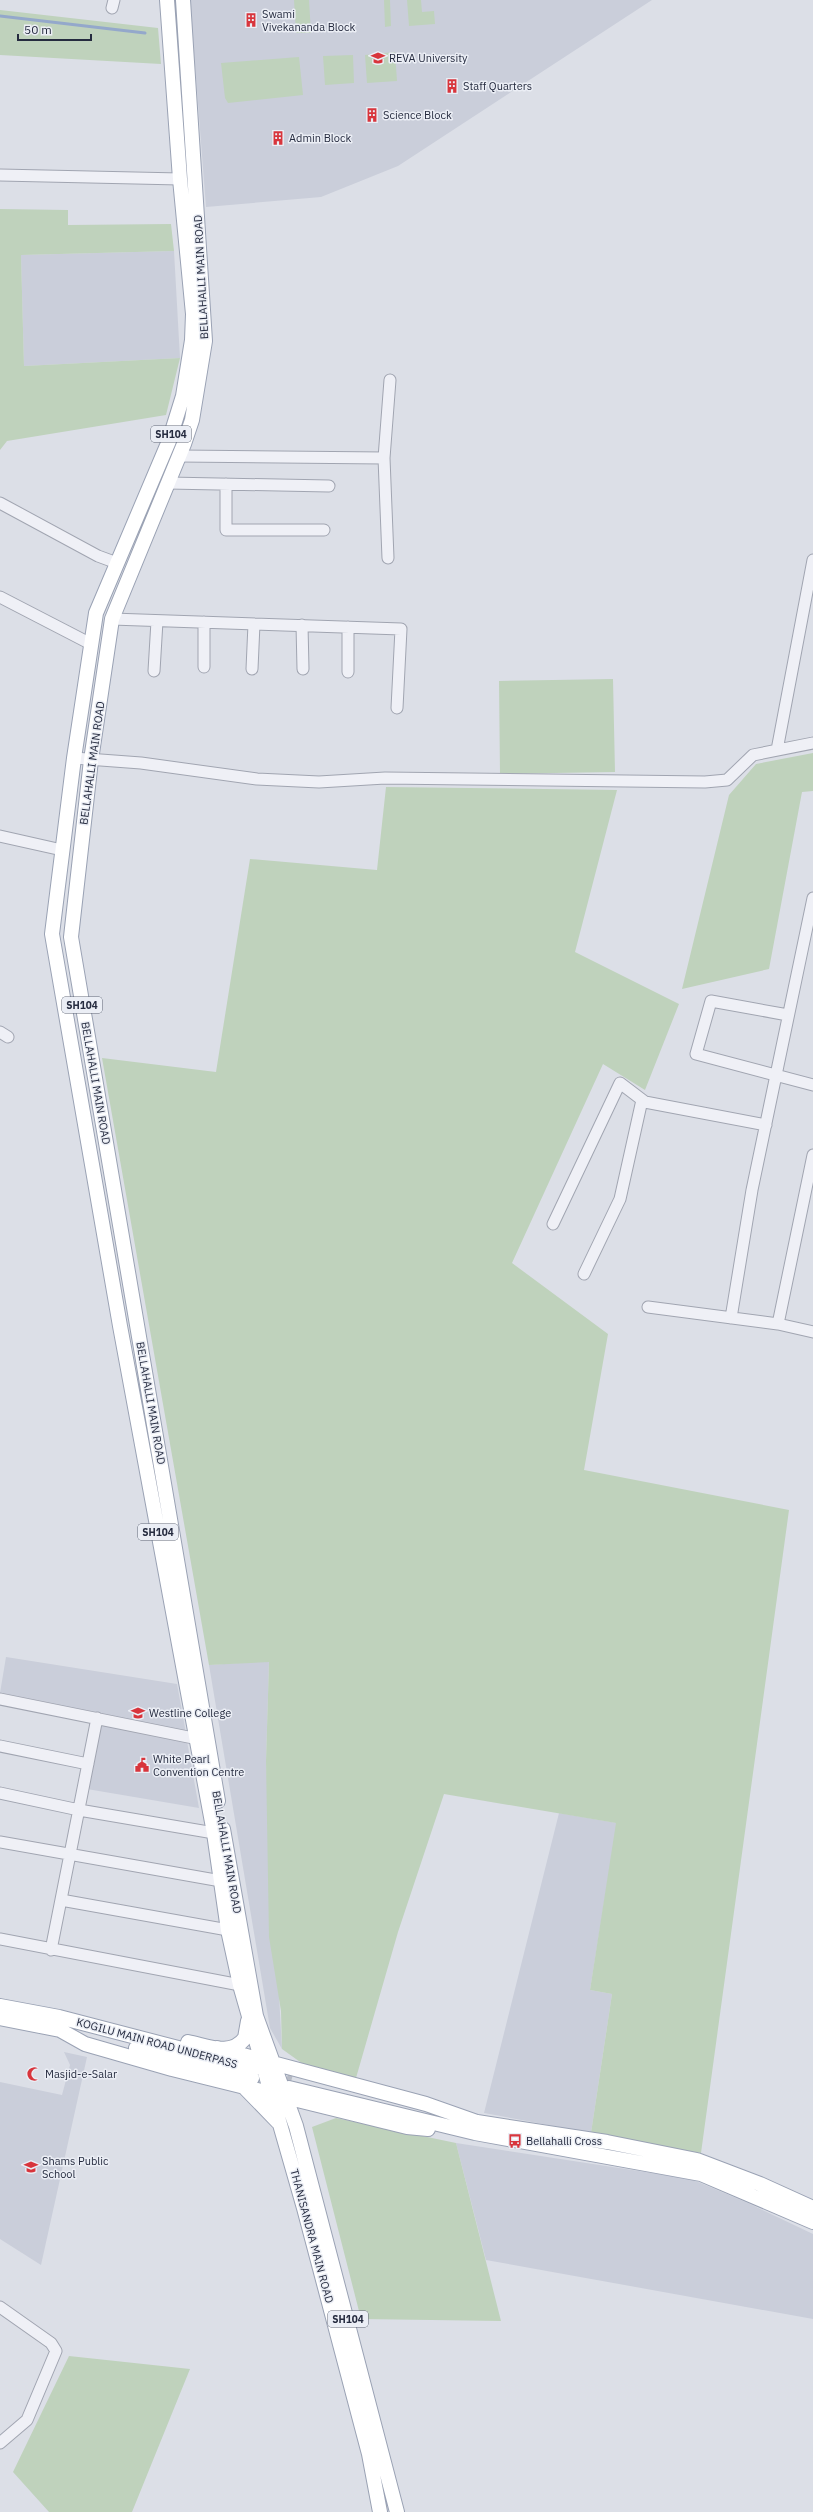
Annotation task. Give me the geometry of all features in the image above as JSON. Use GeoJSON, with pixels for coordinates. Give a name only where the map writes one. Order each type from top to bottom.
{"type":"FeatureCollection","features":[{"type":"Feature","properties":{"kind":"main road","name":"BELLAHALLI MAIN ROAD"},"geometry":{"type":"LineString","coordinates":[[167,0],[180,179],[193,314],[192,340],[184,396],[169,440],[96,613],[74,758],[52,934],[120,1326],[247,1970],[260,2028],[257,2071]]}},
{"type":"Feature","properties":{"kind":"main road","name":"BELLAHALLI MAIN ROAD"},"geometry":{"type":"LineString","coordinates":[[183,0],[205,341],[192,420],[179,456],[112,619],[91,760],[71,937],[202,1739],[228,1930],[257,2071]]}},
{"type":"Feature","properties":{"kind":"main road"},"geometry":{"type":"LineString","coordinates":[[0,2006],[59,2024],[85,2044],[257,2071],[292,2083],[411,2118],[476,2128],[607,2142],[697,2160],[813,2206]]}},
{"type":"Feature","properties":{"kind":"main road"},"geometry":{"type":"LineString","coordinates":[[0,2018],[59,2024],[95,2019],[217,2048],[228,2049],[242,2042],[247,2033],[247,2017]]}},
{"type":"Feature","properties":{"kind":"main road","name":"KOGILU MAIN ROAD UNDERPASS"},"geometry":{"type":"LineString","coordinates":[[59,2024],[257,2071]]}},
{"type":"Feature","properties":{"kind":"main road"},"geometry":{"type":"LineString","coordinates":[[260,2028],[277,2052],[292,2083],[321,2106],[407,2127],[476,2128]]}},
{"type":"Feature","properties":{"kind":"main road"},"geometry":{"type":"LineString","coordinates":[[217,2048],[257,2071],[272,2094],[292,2083],[415,2110],[476,2128],[701,2174],[813,2222]]}},
{"type":"Feature","properties":{"kind":"main road","name":"BELLAHALLI MAIN ROAD"},"geometry":{"type":"LineString","coordinates":[[257,2071],[292,2083]]}},
{"type":"Feature","properties":{"kind":"main road"},"geometry":{"type":"LineString","coordinates":[[257,2071],[271,2113],[289,2128],[309,2111],[321,2106]]}},
{"type":"Feature","properties":{"kind":"main road","name":"THANISANDRA MAIN ROAD"},"geometry":{"type":"LineString","coordinates":[[257,2071],[267,2078],[272,2094],[289,2128],[397,2512]]}},
{"type":"Feature","properties":{"kind":"main road","name":"THANISANDRA MAIN ROAD"},"geometry":{"type":"LineString","coordinates":[[292,2083],[289,2128],[369,2454],[380,2512]]}},
{"type":"Feature","properties":{"kind":"street"},"geometry":{"type":"LineString","coordinates":[[0,175],[180,179]]}},
{"type":"Feature","properties":{"kind":"street"},"geometry":{"type":"LineString","coordinates":[[388,558],[384,458],[390,380]]}},
{"type":"Feature","properties":{"kind":"street"},"geometry":{"type":"LineString","coordinates":[[179,456],[384,458]]}},
{"type":"Feature","properties":{"kind":"street"},"geometry":{"type":"LineString","coordinates":[[168,483],[329,486]]}},
{"type":"Feature","properties":{"kind":"street"},"geometry":{"type":"LineString","coordinates":[[226,484],[226,530],[324,530]]}},
{"type":"Feature","properties":{"kind":"street"},"geometry":{"type":"LineString","coordinates":[[0,503],[98,556],[117,563]]}},
{"type":"Feature","properties":{"kind":"street"},"geometry":{"type":"LineString","coordinates":[[777,750],[813,560]]}},
{"type":"Feature","properties":{"kind":"street"},"geometry":{"type":"LineString","coordinates":[[0,597],[91,644]]}},
{"type":"Feature","properties":{"kind":"street"},"geometry":{"type":"LineString","coordinates":[[112,619],[400,629],[397,708]]}},
{"type":"Feature","properties":{"kind":"street"},"geometry":{"type":"LineString","coordinates":[[154,671],[157,621]]}},
{"type":"Feature","properties":{"kind":"street"},"geometry":{"type":"LineString","coordinates":[[204,622],[204,667]]}},
{"type":"Feature","properties":{"kind":"street"},"geometry":{"type":"LineString","coordinates":[[252,669],[254,624]]}},
{"type":"Feature","properties":{"kind":"street"},"geometry":{"type":"LineString","coordinates":[[302,625],[302,669]]}},
{"type":"Feature","properties":{"kind":"street"},"geometry":{"type":"LineString","coordinates":[[348,627],[348,672]]}},
{"type":"Feature","properties":{"kind":"street"},"geometry":{"type":"LineString","coordinates":[[74,758],[141,763],[257,779],[319,782],[385,778],[705,782],[727,780],[753,754],[813,743]]}},
{"type":"Feature","properties":{"kind":"street"},"geometry":{"type":"LineString","coordinates":[[0,836],[62,850]]}},
{"type":"Feature","properties":{"kind":"street"},"geometry":{"type":"LineString","coordinates":[[731,1318],[752,1190],[813,898]]}},
{"type":"Feature","properties":{"kind":"street"},"geometry":{"type":"LineString","coordinates":[[788,1015],[711,1001],[696,1054],[813,1085]]}},
{"type":"Feature","properties":{"kind":"street"},"geometry":{"type":"LineString","coordinates":[[553,1224],[620,1083],[645,1102],[766,1125]]}},
{"type":"Feature","properties":{"kind":"street"},"geometry":{"type":"LineString","coordinates":[[584,1274],[620,1199],[642,1100]]}},
{"type":"Feature","properties":{"kind":"street"},"geometry":{"type":"LineString","coordinates":[[778,1324],[813,1155]]}},
{"type":"Feature","properties":{"kind":"street"},"geometry":{"type":"LineString","coordinates":[[648,1307],[778,1324],[813,1332]]}},
{"type":"Feature","properties":{"kind":"street"},"geometry":{"type":"LineString","coordinates":[[0,1699],[202,1739]]}},
{"type":"Feature","properties":{"kind":"street"},"geometry":{"type":"LineString","coordinates":[[51,1950],[97,1718]]}},
{"type":"Feature","properties":{"kind":"street"},"geometry":{"type":"LineString","coordinates":[[0,1746],[88,1764]]}},
{"type":"Feature","properties":{"kind":"street"},"geometry":{"type":"LineString","coordinates":[[0,1794],[79,1810],[214,1833]]}},
{"type":"Feature","properties":{"kind":"street"},"geometry":{"type":"LineString","coordinates":[[0,1842],[221,1881]]}},
{"type":"Feature","properties":{"kind":"street"},"geometry":{"type":"LineString","coordinates":[[61,1900],[228,1930]]}},
{"type":"Feature","properties":{"kind":"street"},"geometry":{"type":"LineString","coordinates":[[0,1939],[51,1950],[240,1985]]}},
{"type":"Feature","properties":{"kind":"street"},"geometry":{"type":"LineString","coordinates":[[0,2307],[53,2345],[56,2351],[27,2420],[0,2443]]}},
{"type":"Feature","properties":{"kind":"shaded area","name":"REVA University"},"geometry":{"type":"Polygon","coordinates":[[[190,0],[652,0],[398,166],[321,197],[206,207],[190,0]]]}},
{"type":"Feature","properties":{"kind":"shaded area"},"geometry":{"type":"Polygon","coordinates":[[[174,251],[180,358],[24,366],[21,255],[174,251]]]}},
{"type":"Feature","properties":{"kind":"shaded area","name":"Westline College"},"geometry":{"type":"Polygon","coordinates":[[[6,1657],[177,1684],[186,1733],[0,1693],[6,1657]]]}},
{"type":"Feature","properties":{"kind":"shaded area"},"geometry":{"type":"Polygon","coordinates":[[[269,1661],[266,1761],[282,2049],[270,2028],[209,1665],[269,1661]]]}},
{"type":"Feature","properties":{"kind":"shaded area","name":"White Pearl Convention Centre"},"geometry":{"type":"Polygon","coordinates":[[[100,1723],[187,1741],[199,1808],[87,1789],[100,1723]]]}},
{"type":"Feature","properties":{"kind":"shaded area"},"geometry":{"type":"Polygon","coordinates":[[[559,1813],[617,1823],[590,1990],[612,1994],[591,2133],[484,2113],[559,1813]]]}},
{"type":"Feature","properties":{"kind":"shaded area","name":"Shams Public School"},"geometry":{"type":"Polygon","coordinates":[[[64,2052],[87,2057],[41,2265],[0,2239],[0,2082],[62,2095],[70,2065],[64,2052]]]}},
{"type":"Feature","properties":{"kind":"shaded area"},"geometry":{"type":"Polygon","coordinates":[[[456,2143],[691,2179],[748,2203],[813,2234],[813,2319],[486,2260],[456,2143]]]}},
{"type":"Feature","properties":{"kind":"green space"},"geometry":{"type":"Polygon","coordinates":[[[294,0],[309,0],[311,33],[296,33],[294,0]]]}},
{"type":"Feature","properties":{"kind":"green space"},"geometry":{"type":"Polygon","coordinates":[[[384,0],[390,0],[391,26],[385,27],[384,0]]]}},
{"type":"Feature","properties":{"kind":"green space"},"geometry":{"type":"Polygon","coordinates":[[[407,0],[421,0],[422,12],[434,11],[435,24],[409,26],[407,0]]]}},
{"type":"Feature","properties":{"kind":"green space"},"geometry":{"type":"Polygon","coordinates":[[[0,10],[158,28],[161,64],[0,55],[0,10]]]}},
{"type":"Feature","properties":{"kind":"green space"},"geometry":{"type":"Polygon","coordinates":[[[395,52],[397,81],[367,83],[365,55],[395,52]]]}},
{"type":"Feature","properties":{"kind":"green space"},"geometry":{"type":"Polygon","coordinates":[[[353,55],[354,83],[325,85],[323,56],[353,55]]]}},
{"type":"Feature","properties":{"kind":"green space"},"geometry":{"type":"Polygon","coordinates":[[[299,57],[303,95],[228,103],[225,98],[221,63],[299,57]]]}},
{"type":"Feature","properties":{"kind":"green space"},"geometry":{"type":"Polygon","coordinates":[[[0,209],[68,210],[68,225],[171,224],[174,251],[21,255],[24,366],[180,358],[166,415],[7,441],[0,450],[0,209]]]}},
{"type":"Feature","properties":{"kind":"green space"},"geometry":{"type":"Polygon","coordinates":[[[613,679],[615,772],[500,774],[499,681],[613,679]]]}},
{"type":"Feature","properties":{"kind":"green space"},"geometry":{"type":"Polygon","coordinates":[[[813,753],[813,791],[802,792],[769,969],[682,989],[729,795],[756,764],[813,753]]]}},
{"type":"Feature","properties":{"kind":"green space"},"geometry":{"type":"Polygon","coordinates":[[[386,787],[617,790],[575,952],[679,1004],[645,1090],[603,1064],[512,1263],[608,1334],[584,1470],[789,1510],[701,2153],[591,2133],[612,1994],[590,1990],[616,1823],[444,1794],[398,1932],[356,2078],[303,2064],[282,2049],[281,2011],[269,1937],[266,1761],[269,1662],[209,1665],[102,1058],[216,1072],[250,859],[377,870],[386,787]]]}},
{"type":"Feature","properties":{"kind":"green space"},"geometry":{"type":"Polygon","coordinates":[[[336,2118],[456,2143],[501,2321],[361,2319],[312,2127],[336,2118]]]}},
{"type":"Feature","properties":{"kind":"green space"},"geometry":{"type":"Polygon","coordinates":[[[69,2356],[190,2369],[132,2512],[49,2512],[13,2472],[69,2356]]]}},
{"type":"Feature","properties":{"kind":"waterway"},"geometry":{"type":"LineString","coordinates":[[0,16],[145,33]]}},
{"type":"Feature","properties":{"kind":"tunnel"},"geometry":{"type":"LineString","coordinates":[[267,2071],[292,2078]]}},
{"type":"Feature","properties":{"kind":"place","name":"Swami Vivekananda Block"},"geometry":{"type":"Point","coordinates":[251,20]}},
{"type":"Feature","properties":{"kind":"place","name":"REVA University"},"geometry":{"type":"Point","coordinates":[378,58]}},
{"type":"Feature","properties":{"kind":"place","name":"Staff Quarters"},"geometry":{"type":"Point","coordinates":[452,86]}},
{"type":"Feature","properties":{"kind":"place","name":"Science Block"},"geometry":{"type":"Point","coordinates":[372,115]}},
{"type":"Feature","properties":{"kind":"place","name":"Admin Block"},"geometry":{"type":"Point","coordinates":[278,138]}},
{"type":"Feature","properties":{"kind":"place","name":"Westline College"},"geometry":{"type":"Point","coordinates":[138,1713]}},
{"type":"Feature","properties":{"kind":"place","name":"White Pearl Convention Centre"},"geometry":{"type":"Point","coordinates":[142,1765]}},
{"type":"Feature","properties":{"kind":"place","name":"Masjid-e-Salar"},"geometry":{"type":"Point","coordinates":[34,2074]}},
{"type":"Feature","properties":{"kind":"place","name":"Bellahalli Cross"},"geometry":{"type":"Point","coordinates":[515,2141]}},
{"type":"Feature","properties":{"kind":"place","name":"Shams Public School"},"geometry":{"type":"Point","coordinates":[31,2167]}}]}
